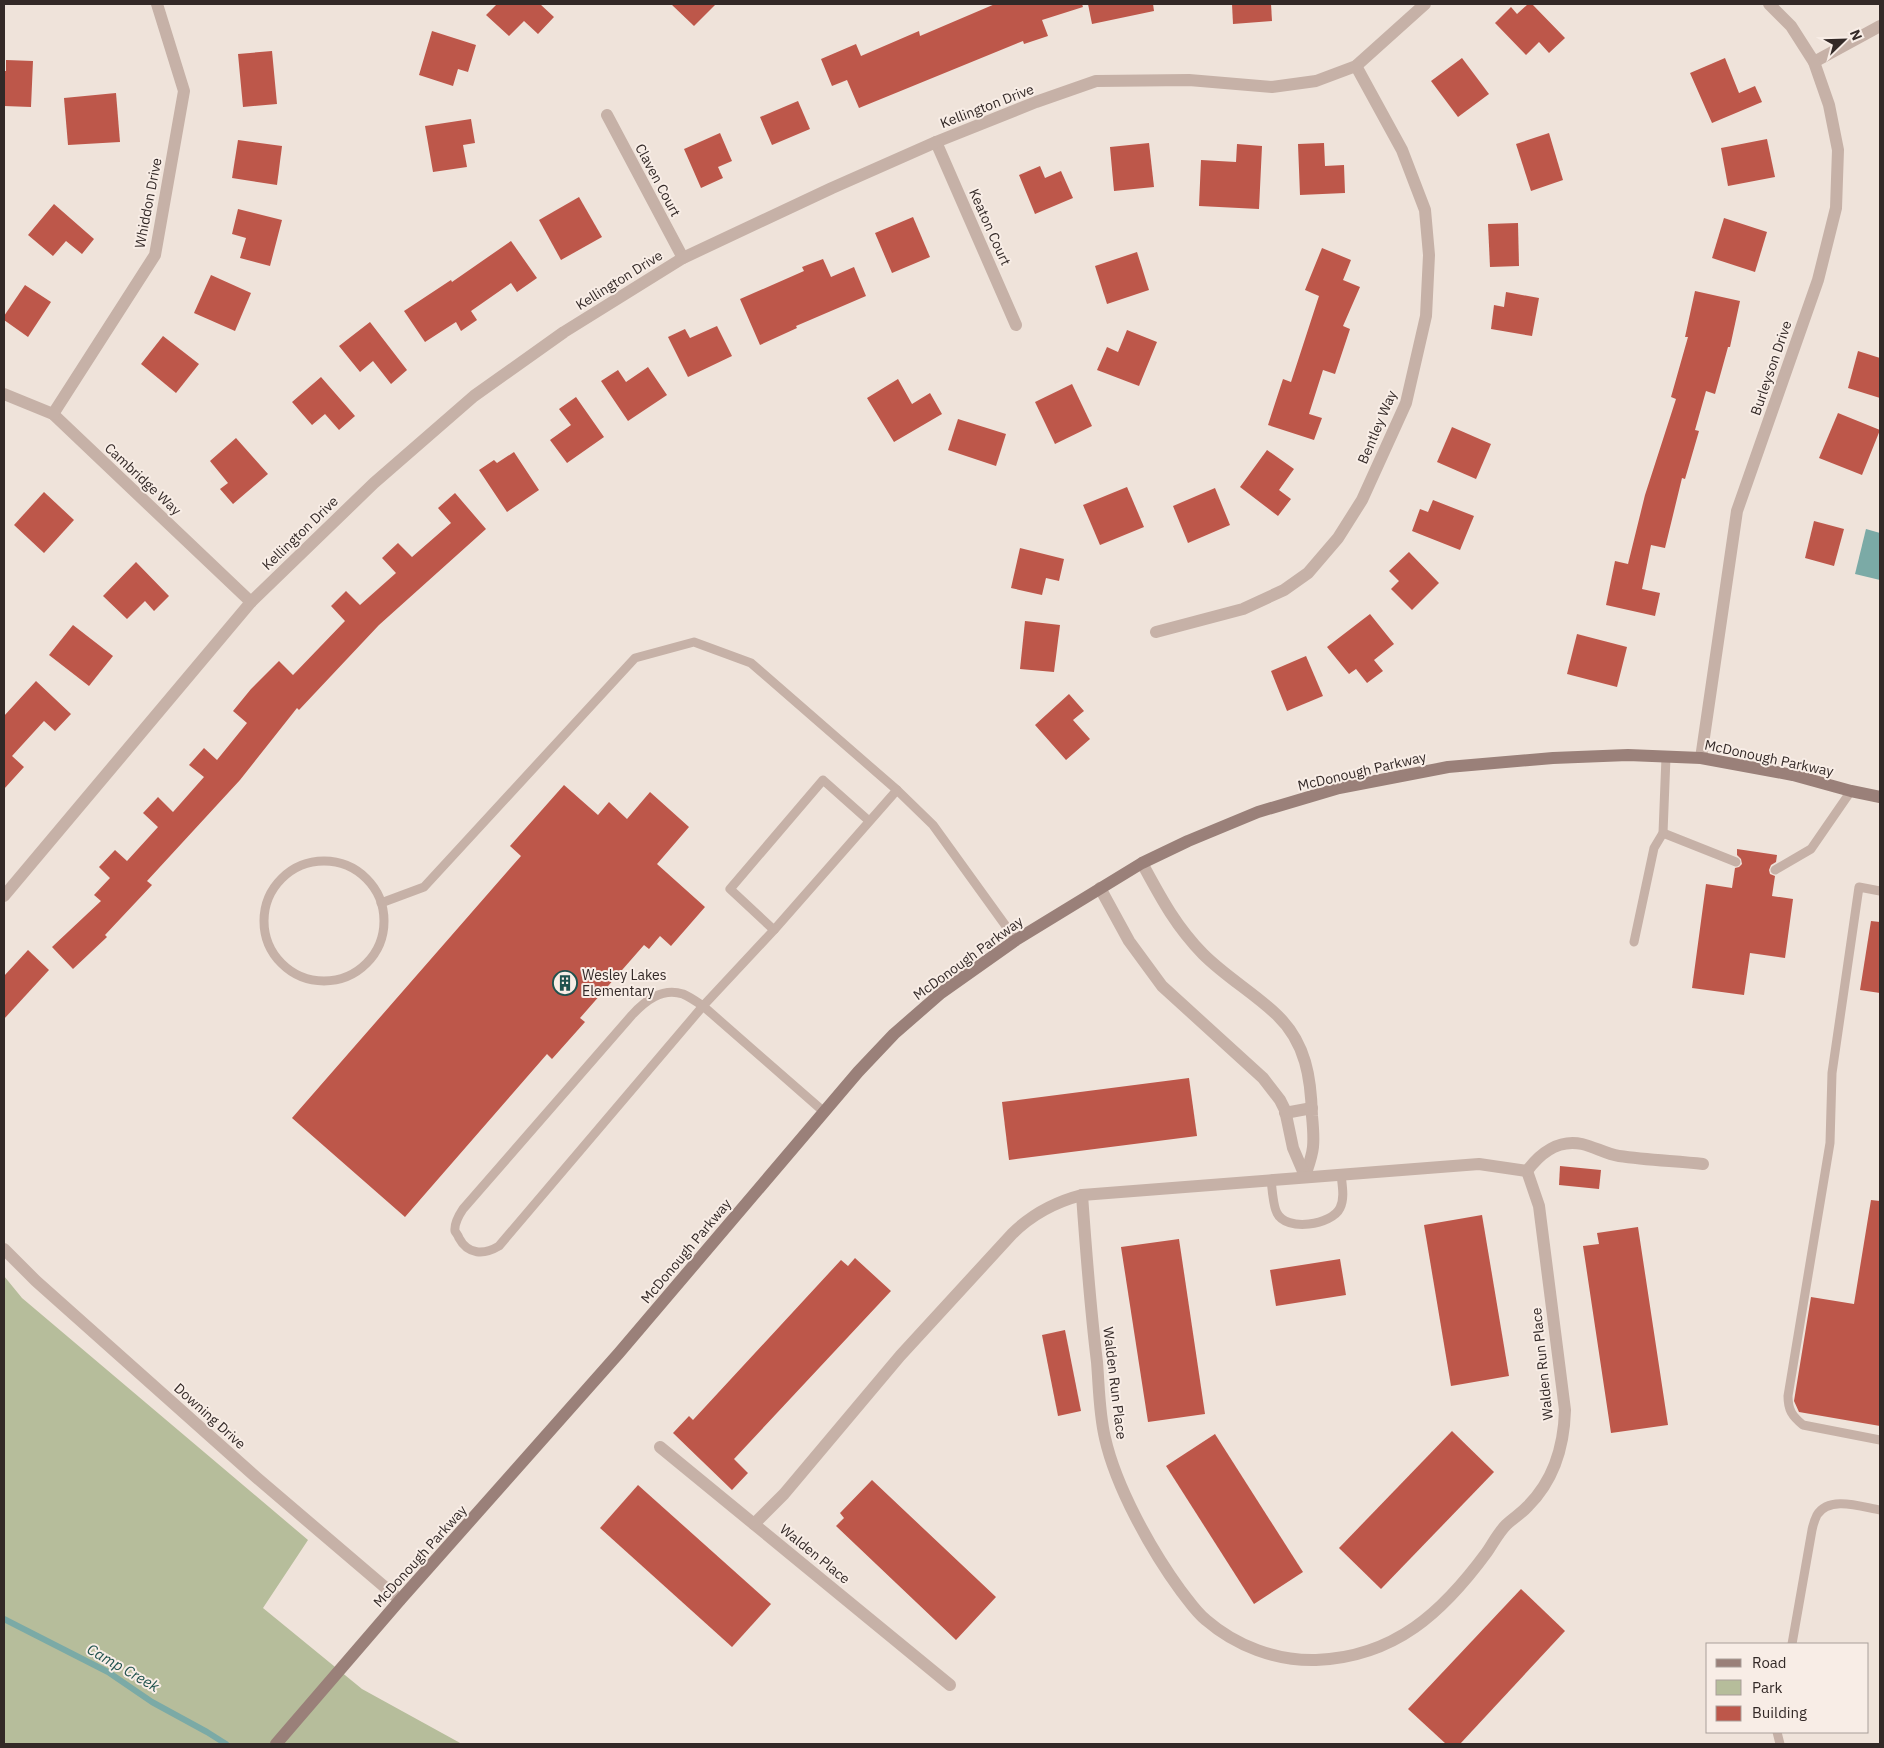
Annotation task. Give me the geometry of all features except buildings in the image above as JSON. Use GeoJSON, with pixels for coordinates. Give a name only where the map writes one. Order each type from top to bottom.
{"type":"FeatureCollection","features":[{"type":"Feature","properties":{"kind":"street","name":"Whiddon Drive"},"geometry":{"type":"LineString","coordinates":[[53,414],[154,255],[184,91],[157,4]]}},
{"type":"Feature","properties":{"kind":"street","name":"Kellington Drive"},"geometry":{"type":"LineString","coordinates":[[4,896],[251,602],[374,483],[474,396],[564,332],[683,258],[832,188],[936,142],[1036,102],[1096,81],[1189,80],[1272,87],[1316,81],[1356,66],[1426,4]]}},
{"type":"Feature","properties":{"kind":"street","name":"Burleyson Drive"},"geometry":{"type":"LineString","coordinates":[[1700,758],[1736,511],[1818,280],[1836,208],[1838,150],[1829,105],[1814,62],[1791,26],[1769,4]]}},
{"type":"Feature","properties":{"kind":"street"},"geometry":{"type":"LineString","coordinates":[[1814,62],[1880,26]]}},
{"type":"Feature","properties":{"kind":"street","name":"Bentley Way"},"geometry":{"type":"LineString","coordinates":[[1156,632],[1242,609],[1284,590],[1308,573],[1338,538],[1362,500],[1406,404],[1426,316],[1428,255],[1425,210],[1402,150],[1356,66]]}},
{"type":"Feature","properties":{"kind":"street","name":"Claven Court"},"geometry":{"type":"LineString","coordinates":[[607,115],[683,258]]}},
{"type":"Feature","properties":{"kind":"street","name":"Keaton Court"},"geometry":{"type":"LineString","coordinates":[[936,142],[1016,325]]}},
{"type":"Feature","properties":{"kind":"street","name":"Cambridge Way"},"geometry":{"type":"LineString","coordinates":[[4,394],[53,414],[251,602]]}},
{"type":"Feature","properties":{"kind":"street","name":"McDonough Parkway"},"geometry":{"type":"LineString","coordinates":[[276,1744],[400,1600],[620,1353],[823,1111],[894,1034],[941,993],[1016,940],[1142,863],[1188,840],[1258,812],[1339,788],[1448,767],[1628,755],[1700,758],[1793,775],[1880,797]]}},
{"type":"Feature","properties":{"kind":"street"},"geometry":{"type":"LineString","coordinates":[[1142,863],[1170,915],[1181,930],[1205,956],[1275,1013],[1290,1030],[1302,1050],[1311,1081],[1313,1148],[1305,1176]]}},
{"type":"Feature","properties":{"kind":"street"},"geometry":{"type":"LineString","coordinates":[[1100,888],[1129,941],[1153,976],[1173,998],[1263,1078],[1280,1100],[1286,1113],[1293,1148],[1305,1176]]}},
{"type":"Feature","properties":{"kind":"street"},"geometry":{"type":"LineString","coordinates":[[1286,1113],[1312,1108]]}},
{"type":"Feature","properties":{"kind":"street"},"geometry":{"type":"LineString","coordinates":[[754,1524],[784,1494],[900,1356],[1012,1234],[1027,1220],[1044,1209],[1063,1201],[1082,1195],[1305,1176],[1479,1164],[1528,1171],[1542,1154],[1555,1147],[1571,1144],[1581,1144],[1617,1155],[1703,1164]]}},
{"type":"Feature","properties":{"kind":"street","name":"Walden Run Place"},"geometry":{"type":"LineString","coordinates":[[1082,1195],[1087,1283],[1104,1437],[1136,1518],[1177,1585],[1200,1614],[1215,1628],[1232,1638],[1264,1652],[1293,1658],[1328,1659],[1351,1656],[1374,1649],[1404,1634],[1434,1613],[1463,1584],[1506,1525],[1535,1499],[1546,1483],[1557,1460],[1562,1440],[1565,1410],[1539,1206],[1528,1171]]}},
{"type":"Feature","properties":{"kind":"street","name":"Downing Drive"},"geometry":{"type":"LineString","coordinates":[[4,1249],[36,1281],[256,1478],[400,1600]]}},
{"type":"Feature","properties":{"kind":"street","name":"Walden Place"},"geometry":{"type":"LineString","coordinates":[[660,1446],[950,1685]]}},
{"type":"Feature","properties":{"kind":"lane"},"geometry":{"type":"LineString","coordinates":[[381,903],[424,888],[635,658],[694,642],[751,663],[897,790],[934,825],[1016,940]]}},
{"type":"Feature","properties":{"kind":"lane"},"geometry":{"type":"LineString","coordinates":[[1634,942],[1654,848],[1663,833],[1666,757]]}},
{"type":"Feature","properties":{"kind":"lane"},"geometry":{"type":"LineString","coordinates":[[774,930],[730,889],[823,780],[868,820]]}},
{"type":"Feature","properties":{"kind":"lane"},"geometry":{"type":"LineString","coordinates":[[823,1111],[703,1006],[682,994],[669,992],[658,994],[643,1003],[632,1014],[463,1209],[457,1220],[455,1231],[461,1242],[470,1251],[481,1253],[491,1251],[499,1246],[703,1006],[774,930],[868,820],[897,790]]}},
{"type":"Feature","properties":{"kind":"lane"},"geometry":{"type":"LineString","coordinates":[[1775,870],[1811,849],[1851,791]]}},
{"type":"Feature","properties":{"kind":"lane"},"geometry":{"type":"LineString","coordinates":[[1663,833],[1736,862]]}},
{"type":"Feature","properties":{"kind":"lane"},"geometry":{"type":"LineString","coordinates":[[314,862],[334,862],[353,868],[368,880],[379,896],[381,903],[384,915],[383,935],[376,953],[363,968],[347,978],[328,982],[308,980],[290,971],[275,957],[266,939],[264,919],[268,899],[279,881],[294,869],[314,862]]}},
{"type":"Feature","properties":{"kind":"lane"},"geometry":{"type":"LineString","coordinates":[[1880,891],[1859,887],[1832,1073],[1830,1143],[1788,1396],[1788,1409],[1794,1418],[1803,1425],[1880,1440]]}},
{"type":"Feature","properties":{"kind":"lane"},"geometry":{"type":"LineString","coordinates":[[1271,1179],[1277,1214],[1287,1223],[1310,1225],[1331,1218],[1340,1210],[1343,1199],[1341,1174]]}},
{"type":"Feature","properties":{"kind":"lane"},"geometry":{"type":"LineString","coordinates":[[1792,1643],[1812,1530],[1817,1514],[1826,1506],[1835,1503],[1880,1510]]}},
{"type":"Feature","properties":{"kind":"green space"},"geometry":{"type":"Polygon","coordinates":[[[4,1276],[22,1298],[308,1540],[263,1608],[362,1689],[462,1744],[4,1744],[4,1276]]]}},
{"type":"Feature","properties":{"kind":"water"},"geometry":{"type":"Polygon","coordinates":[[[1866,529],[1880,533],[1880,580],[1855,574],[1866,529]]]}},
{"type":"Feature","properties":{"kind":"waterway","name":"Camp Creek"},"geometry":{"type":"LineString","coordinates":[[4,1619],[108,1672],[152,1702],[226,1744]]}},
{"type":"Feature","properties":{"kind":"place","name":"Wesley Lakes Elementary"},"geometry":{"type":"Point","coordinates":[565,983]}}]}
